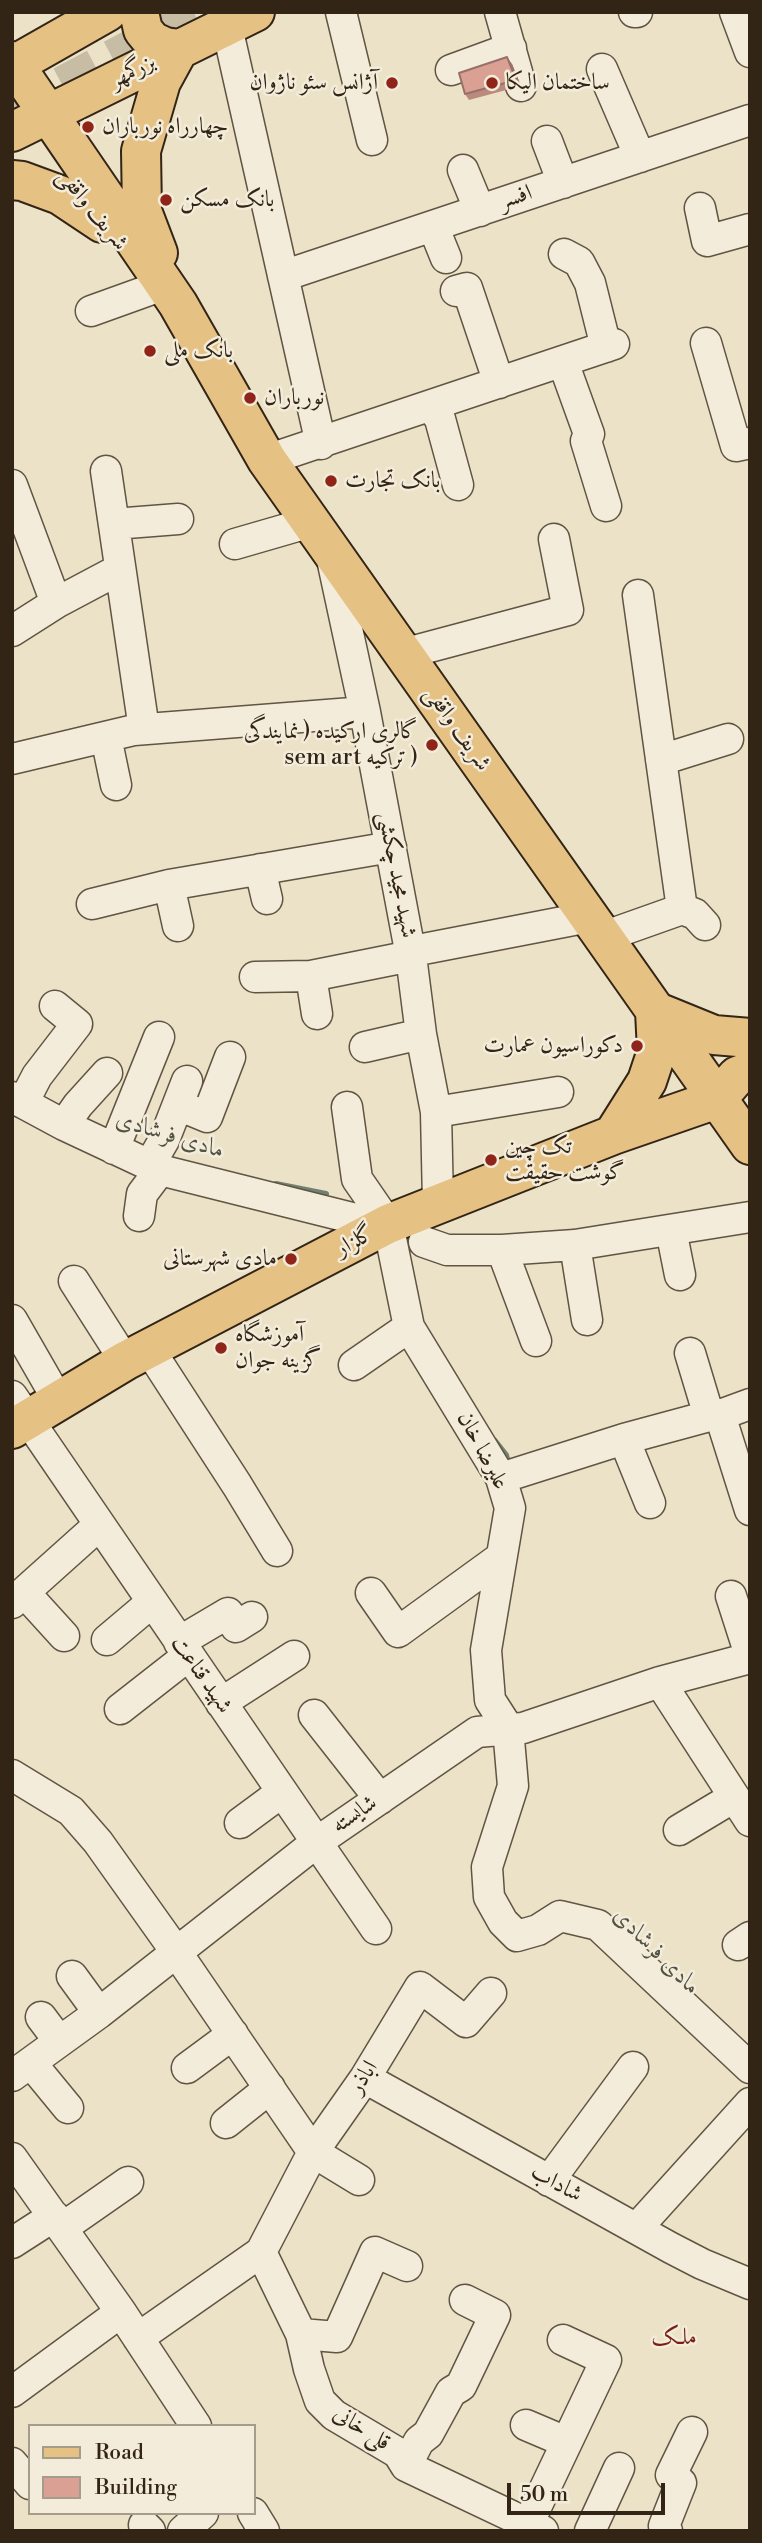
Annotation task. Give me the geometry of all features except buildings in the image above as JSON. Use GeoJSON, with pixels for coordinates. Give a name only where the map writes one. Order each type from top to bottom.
{"type":"FeatureCollection","features":[{"type":"Feature","properties":{"kind":"main road"},"geometry":{"type":"LineString","coordinates":[[24,120],[13,64],[107,12]]}},
{"type":"Feature","properties":{"kind":"main road"},"geometry":{"type":"LineString","coordinates":[[139,12],[143,30],[152,41],[179,49],[161,82],[141,151],[142,211],[166,296]]}},
{"type":"Feature","properties":{"kind":"main road","name":"بزرگمهر"},"geometry":{"type":"LineString","coordinates":[[24,120],[179,49],[219,17]]}},
{"type":"Feature","properties":{"kind":"main road","name":"شریف واقفی"},"geometry":{"type":"LineString","coordinates":[[24,120],[102,223],[166,296]]}},
{"type":"Feature","properties":{"kind":"main road","name":"شریف واقفی"},"geometry":{"type":"LineString","coordinates":[[24,120],[166,296],[267,460],[403,654],[655,1011],[733,1102],[750,1146]]}},
{"type":"Feature","properties":{"kind":"main road"},"geometry":{"type":"LineString","coordinates":[[12,180],[60,195],[102,223]]}},
{"type":"Feature","properties":{"kind":"main road"},"geometry":{"type":"LineString","coordinates":[[613,1135],[647,1081],[657,1051],[655,1011],[714,1035],[750,1038]]}},
{"type":"Feature","properties":{"kind":"main road"},"geometry":{"type":"LineString","coordinates":[[733,1102],[737,1076],[750,1071]]}},
{"type":"Feature","properties":{"kind":"main road","name":"گلزار"},"geometry":{"type":"LineString","coordinates":[[27,1411],[386,1225],[613,1135],[733,1102]]}},
{"type":"Feature","properties":{"kind":"street"},"geometry":{"type":"LineString","coordinates":[[341,12],[372,139]]}},
{"type":"Feature","properties":{"kind":"street"},"geometry":{"type":"LineString","coordinates":[[499,12],[521,86]]}},
{"type":"Feature","properties":{"kind":"street"},"geometry":{"type":"LineString","coordinates":[[735,12],[750,52]]}},
{"type":"Feature","properties":{"kind":"street"},"geometry":{"type":"LineString","coordinates":[[219,17],[321,444]]}},
{"type":"Feature","properties":{"kind":"street"},"geometry":{"type":"LineString","coordinates":[[451,70],[511,48]]}},
{"type":"Feature","properties":{"kind":"street"},"geometry":{"type":"LineString","coordinates":[[602,69],[640,157]]}},
{"type":"Feature","properties":{"kind":"street","name":"افسر"},"geometry":{"type":"LineString","coordinates":[[283,276],[750,120]]}},
{"type":"Feature","properties":{"kind":"street"},"geometry":{"type":"LineString","coordinates":[[547,141],[563,183]]}},
{"type":"Feature","properties":{"kind":"street"},"geometry":{"type":"LineString","coordinates":[[463,170],[480,211]]}},
{"type":"Feature","properties":{"kind":"street"},"geometry":{"type":"LineString","coordinates":[[700,208],[707,241],[750,229]]}},
{"type":"Feature","properties":{"kind":"street"},"geometry":{"type":"LineString","coordinates":[[433,226],[446,258]]}},
{"type":"Feature","properties":{"kind":"street"},"geometry":{"type":"LineString","coordinates":[[267,460],[610,346],[597,281],[579,262],[564,254]]}},
{"type":"Feature","properties":{"kind":"street"},"geometry":{"type":"LineString","coordinates":[[456,291],[467,288],[499,383]]}},
{"type":"Feature","properties":{"kind":"street"},"geometry":{"type":"LineString","coordinates":[[91,311],[166,296]]}},
{"type":"Feature","properties":{"kind":"street"},"geometry":{"type":"LineString","coordinates":[[706,343],[736,446],[750,443]]}},
{"type":"Feature","properties":{"kind":"street"},"geometry":{"type":"LineString","coordinates":[[563,362],[589,434],[586,441],[606,506]]}},
{"type":"Feature","properties":{"kind":"street"},"geometry":{"type":"LineString","coordinates":[[431,406],[440,419],[458,485]]}},
{"type":"Feature","properties":{"kind":"street"},"geometry":{"type":"LineString","coordinates":[[106,471],[144,729]]}},
{"type":"Feature","properties":{"kind":"street"},"geometry":{"type":"LineString","coordinates":[[12,485],[56,603]]}},
{"type":"Feature","properties":{"kind":"street"},"geometry":{"type":"LineString","coordinates":[[114,524],[178,519]]}},
{"type":"Feature","properties":{"kind":"street"},"geometry":{"type":"LineString","coordinates":[[235,544],[320,536]]}},
{"type":"Feature","properties":{"kind":"street","name":"شهید مجید چکشی"},"geometry":{"type":"LineString","coordinates":[[320,536],[365,712],[411,956],[421,1034],[436,1112],[438,1203]]}},
{"type":"Feature","properties":{"kind":"street"},"geometry":{"type":"LineString","coordinates":[[403,654],[568,610],[554,539]]}},
{"type":"Feature","properties":{"kind":"street"},"geometry":{"type":"LineString","coordinates":[[12,631],[56,603],[120,569]]}},
{"type":"Feature","properties":{"kind":"street"},"geometry":{"type":"LineString","coordinates":[[255,977],[311,975],[411,956],[418,950],[694,917],[661,760],[638,595]]}},
{"type":"Feature","properties":{"kind":"street"},"geometry":{"type":"LineString","coordinates":[[12,760],[144,729],[365,712]]}},
{"type":"Feature","properties":{"kind":"street"},"geometry":{"type":"LineString","coordinates":[[106,737],[116,785]]}},
{"type":"Feature","properties":{"kind":"street"},"geometry":{"type":"LineString","coordinates":[[661,760],[728,739]]}},
{"type":"Feature","properties":{"kind":"street"},"geometry":{"type":"LineString","coordinates":[[92,904],[169,885],[223,888],[260,869],[391,847]]}},
{"type":"Feature","properties":{"kind":"street"},"geometry":{"type":"LineString","coordinates":[[260,869],[267,899]]}},
{"type":"Feature","properties":{"kind":"street"},"geometry":{"type":"LineString","coordinates":[[169,885],[178,926]]}},
{"type":"Feature","properties":{"kind":"street"},"geometry":{"type":"LineString","coordinates":[[311,975],[317,1014]]}},
{"type":"Feature","properties":{"kind":"street"},"geometry":{"type":"LineString","coordinates":[[75,1022],[17,1100],[71,1115],[118,1136],[155,1168],[386,1225]]}},
{"type":"Feature","properties":{"kind":"street"},"geometry":{"type":"LineString","coordinates":[[365,1047],[421,1034]]}},
{"type":"Feature","properties":{"kind":"street"},"geometry":{"type":"LineString","coordinates":[[118,1136],[159,1037]]}},
{"type":"Feature","properties":{"kind":"street"},"geometry":{"type":"LineString","coordinates":[[139,1216],[142,1194],[155,1168],[183,1093],[207,1117],[230,1057]]}},
{"type":"Feature","properties":{"kind":"street"},"geometry":{"type":"LineString","coordinates":[[71,1115],[107,1073]]}},
{"type":"Feature","properties":{"kind":"street"},"geometry":{"type":"LineString","coordinates":[[436,1112],[558,1092]]}},
{"type":"Feature","properties":{"kind":"street"},"geometry":{"type":"LineString","coordinates":[[347,1107],[357,1179],[386,1225]]}},
{"type":"Feature","properties":{"kind":"street"},"geometry":{"type":"LineString","coordinates":[[424,1242],[447,1250],[502,1250],[575,1245],[750,1217]]}},
{"type":"Feature","properties":{"kind":"street","name":"علیرضا خان"},"geometry":{"type":"LineString","coordinates":[[386,1225],[409,1327],[514,1474],[486,1650],[490,1700],[508,1728]]}},
{"type":"Feature","properties":{"kind":"street"},"geometry":{"type":"LineString","coordinates":[[671,1230],[680,1275]]}},
{"type":"Feature","properties":{"kind":"street"},"geometry":{"type":"LineString","coordinates":[[575,1245],[587,1320]]}},
{"type":"Feature","properties":{"kind":"street"},"geometry":{"type":"LineString","coordinates":[[502,1250],[536,1341]]}},
{"type":"Feature","properties":{"kind":"street"},"geometry":{"type":"LineString","coordinates":[[74,1281],[137,1355],[237,1485],[277,1551]]}},
{"type":"Feature","properties":{"kind":"street","name":"شهید قناعت"},"geometry":{"type":"LineString","coordinates":[[12,1320],[27,1411],[99,1525],[376,1929]]}},
{"type":"Feature","properties":{"kind":"street"},"geometry":{"type":"LineString","coordinates":[[354,1365],[409,1327]]}},
{"type":"Feature","properties":{"kind":"street"},"geometry":{"type":"LineString","coordinates":[[690,1353],[750,1510]]}},
{"type":"Feature","properties":{"kind":"street"},"geometry":{"type":"LineString","coordinates":[[514,1474],[624,1439],[750,1404]]}},
{"type":"Feature","properties":{"kind":"street"},"geometry":{"type":"LineString","coordinates":[[624,1439],[650,1503]]}},
{"type":"Feature","properties":{"kind":"street"},"geometry":{"type":"LineString","coordinates":[[64,1636],[18,1597],[99,1525]]}},
{"type":"Feature","properties":{"kind":"street"},"geometry":{"type":"LineString","coordinates":[[371,1593],[398,1632],[500,1558]]}},
{"type":"Feature","properties":{"kind":"street"},"geometry":{"type":"LineString","coordinates":[[731,1596],[750,1657]]}},
{"type":"Feature","properties":{"kind":"street"},"geometry":{"type":"LineString","coordinates":[[107,1640],[152,1602]]}},
{"type":"Feature","properties":{"kind":"street"},"geometry":{"type":"LineString","coordinates":[[120,1709],[184,1649],[235,1608]]}},
{"type":"Feature","properties":{"kind":"street"},"geometry":{"type":"LineString","coordinates":[[221,1703],[294,1656]]}},
{"type":"Feature","properties":{"kind":"street","name":"شایسته"},"geometry":{"type":"LineString","coordinates":[[22,2069],[177,1953],[317,1842],[477,1732],[523,1728],[660,1682],[750,1657]]}},
{"type":"Feature","properties":{"kind":"street"},"geometry":{"type":"LineString","coordinates":[[660,1682],[742,1809],[679,1830]]}},
{"type":"Feature","properties":{"kind":"street"},"geometry":{"type":"LineString","coordinates":[[314,1715],[380,1799]]}},
{"type":"Feature","properties":{"kind":"street"},"geometry":{"type":"LineString","coordinates":[[508,1728],[513,1786],[487,1867],[489,1896],[502,1922],[517,1936],[538,1930],[560,1916],[598,1925],[750,2068]]}},
{"type":"Feature","properties":{"kind":"street"},"geometry":{"type":"LineString","coordinates":[[12,1775],[71,1811],[98,1842],[313,2152],[359,2180]]}},
{"type":"Feature","properties":{"kind":"street"},"geometry":{"type":"LineString","coordinates":[[240,1823],[282,1792]]}},
{"type":"Feature","properties":{"kind":"street"},"geometry":{"type":"LineString","coordinates":[[72,1976],[99,2013]]}},
{"type":"Feature","properties":{"kind":"street","name":"اباذر"},"geometry":{"type":"LineString","coordinates":[[261,2252],[313,2152],[365,2078],[420,1987],[466,2022],[491,1993]]}},
{"type":"Feature","properties":{"kind":"street"},"geometry":{"type":"LineString","coordinates":[[41,2017],[60,2041]]}},
{"type":"Feature","properties":{"kind":"street"},"geometry":{"type":"LineString","coordinates":[[187,2068],[233,2034]]}},
{"type":"Feature","properties":{"kind":"street"},"geometry":{"type":"LineString","coordinates":[[549,2181],[633,2067]]}},
{"type":"Feature","properties":{"kind":"street"},"geometry":{"type":"LineString","coordinates":[[22,2069],[68,2108]]}},
{"type":"Feature","properties":{"kind":"street","name":"شاداب"},"geometry":{"type":"LineString","coordinates":[[365,2078],[702,2264],[750,2284]]}},
{"type":"Feature","properties":{"kind":"street"},"geometry":{"type":"LineString","coordinates":[[226,2123],[270,2088]]}},
{"type":"Feature","properties":{"kind":"street"},"geometry":{"type":"LineString","coordinates":[[637,2228],[750,2103]]}},
{"type":"Feature","properties":{"kind":"street"},"geometry":{"type":"LineString","coordinates":[[12,2158],[121,2312],[194,2424]]}},
{"type":"Feature","properties":{"kind":"street"},"geometry":{"type":"LineString","coordinates":[[12,2243],[58,2222],[128,2182]]}},
{"type":"Feature","properties":{"kind":"street"},"geometry":{"type":"LineString","coordinates":[[138,2337],[261,2252]]}},
{"type":"Feature","properties":{"kind":"street","name":"قلی خانی"},"geometry":{"type":"LineString","coordinates":[[261,2252],[301,2334],[320,2401],[334,2416],[398,2453],[405,2466],[536,2528]]}},
{"type":"Feature","properties":{"kind":"street"},"geometry":{"type":"LineString","coordinates":[[301,2334],[337,2337],[375,2252],[407,2266]]}},
{"type":"Feature","properties":{"kind":"street"},"geometry":{"type":"LineString","coordinates":[[405,2466],[419,2441],[428,2434],[451,2392],[461,2386],[495,2315],[465,2300]]}},
{"type":"Feature","properties":{"kind":"street"},"geometry":{"type":"LineString","coordinates":[[12,2392],[121,2312]]}},
{"type":"Feature","properties":{"kind":"street"},"geometry":{"type":"LineString","coordinates":[[536,2528],[566,2442],[606,2360],[564,2340]]}},
{"type":"Feature","properties":{"kind":"street"},"geometry":{"type":"LineString","coordinates":[[526,2425],[566,2442]]}},
{"type":"Feature","properties":{"kind":"street"},"geometry":{"type":"LineString","coordinates":[[667,2531],[664,2526],[681,2483],[671,2475],[692,2432]]}},
{"type":"Feature","properties":{"kind":"street"},"geometry":{"type":"LineString","coordinates":[[12,2463],[28,2482]]}},
{"type":"Feature","properties":{"kind":"street"},"geometry":{"type":"LineString","coordinates":[[590,2531],[619,2468]]}},
{"type":"Feature","properties":{"kind":"street"},"geometry":{"type":"LineString","coordinates":[[183,2531],[201,2515]]}},
{"type":"Feature","properties":{"kind":"street"},"geometry":{"type":"LineString","coordinates":[[254,2515],[264,2531]]}},
{"type":"Feature","properties":{"kind":"waterway","name":"مادی فرشادی"},"geometry":{"type":"LineString","coordinates":[[276,1184],[326,1194]]}},
{"type":"Feature","properties":{"kind":"waterway","name":"مادی فرشادی"},"geometry":{"type":"LineString","coordinates":[[495,1441],[506,1455],[509,1467]]}},
{"type":"Feature","properties":{"kind":"tunnel"},"geometry":{"type":"LineString","coordinates":[[12,112],[195,15]]}},
{"type":"Feature","properties":{"kind":"place","name":"آژانس سئو ناژوان"},"geometry":{"type":"Point","coordinates":[392,83]}},
{"type":"Feature","properties":{"kind":"place","name":"ساختمان الیکا"},"geometry":{"type":"Point","coordinates":[492,83]}},
{"type":"Feature","properties":{"kind":"place","name":"چهارراه نورباران"},"geometry":{"type":"Point","coordinates":[88,127]}},
{"type":"Feature","properties":{"kind":"place","name":"بانک مسکن"},"geometry":{"type":"Point","coordinates":[166,200]}},
{"type":"Feature","properties":{"kind":"place","name":"بانک ملی"},"geometry":{"type":"Point","coordinates":[150,351]}},
{"type":"Feature","properties":{"kind":"place","name":"نورباران"},"geometry":{"type":"Point","coordinates":[250,398]}},
{"type":"Feature","properties":{"kind":"place","name":"بانک تجارت"},"geometry":{"type":"Point","coordinates":[331,481]}},
{"type":"Feature","properties":{"kind":"place","name":"گالری ارکیده ( نمایندگی sem art ترکیه )"},"geometry":{"type":"Point","coordinates":[432,745]}},
{"type":"Feature","properties":{"kind":"place","name":"دکوراسیون عمارت"},"geometry":{"type":"Point","coordinates":[637,1046]}},
{"type":"Feature","properties":{"kind":"place","name":"تک چین گوشت حقیقت"},"geometry":{"type":"Point","coordinates":[491,1160]}},
{"type":"Feature","properties":{"kind":"place","name":"مادی شهرستانی"},"geometry":{"type":"Point","coordinates":[291,1259]}},
{"type":"Feature","properties":{"kind":"place","name":"آموزشگاه گزینه جوان"},"geometry":{"type":"Point","coordinates":[221,1348]}},
{"type":"Feature","properties":{"kind":"district","name":"ملک"},"geometry":{"type":"Point","coordinates":[674,2338]}}]}
